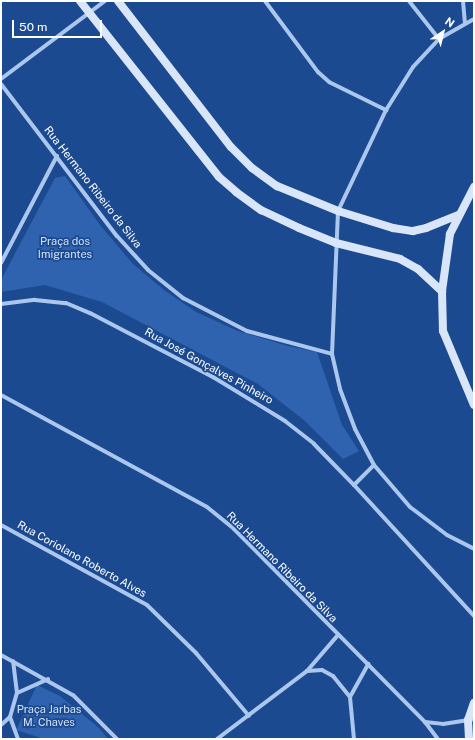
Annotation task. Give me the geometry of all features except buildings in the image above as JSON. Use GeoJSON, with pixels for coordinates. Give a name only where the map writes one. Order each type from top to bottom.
{"type":"FeatureCollection","features":[{"type":"Feature","properties":{"kind":"street"},"geometry":{"type":"LineString","coordinates":[[80,1],[219,177],[261,210],[336,243],[400,259],[418,269],[442,291]]}},
{"type":"Feature","properties":{"kind":"street"},"geometry":{"type":"LineString","coordinates":[[1,79],[90,14],[105,1]]}},
{"type":"Feature","properties":{"kind":"street"},"geometry":{"type":"LineString","coordinates":[[118,1],[231,147],[252,168],[277,186],[338,211],[393,228],[413,230],[458,215]]}},
{"type":"Feature","properties":{"kind":"street"},"geometry":{"type":"LineString","coordinates":[[265,1],[318,72],[329,82],[386,110]]}},
{"type":"Feature","properties":{"kind":"street"},"geometry":{"type":"LineString","coordinates":[[408,1],[439,39]]}},
{"type":"Feature","properties":{"kind":"street"},"geometry":{"type":"LineString","coordinates":[[463,1],[465,22]]}},
{"type":"Feature","properties":{"kind":"street"},"geometry":{"type":"LineString","coordinates":[[474,19],[465,22],[439,39],[413,67],[386,110],[338,211],[332,354],[340,389],[355,429],[374,464],[410,506],[446,534],[474,549]]}},
{"type":"Feature","properties":{"kind":"street","name":"Rua Hermano Ribeiro da Silva"},"geometry":{"type":"LineString","coordinates":[[1,84],[58,156],[117,236],[148,270],[183,298],[247,331],[332,354]]}},
{"type":"Feature","properties":{"kind":"street"},"geometry":{"type":"LineString","coordinates":[[1,263],[58,156]]}},
{"type":"Feature","properties":{"kind":"street"},"geometry":{"type":"LineString","coordinates":[[474,187],[458,215],[450,234],[444,258],[442,291],[443,331],[474,405]]}},
{"type":"Feature","properties":{"kind":"street","name":"Rua José Gonçalves Pinheiro"},"geometry":{"type":"LineString","coordinates":[[1,304],[36,300],[66,303],[129,332],[213,376],[285,421],[314,444],[354,485],[474,616]]}},
{"type":"Feature","properties":{"kind":"street","name":"Rua Hermano Ribeiro da Silva"},"geometry":{"type":"LineString","coordinates":[[1,395],[207,507],[234,529],[425,722],[438,739]]}},
{"type":"Feature","properties":{"kind":"street"},"geometry":{"type":"LineString","coordinates":[[354,485],[374,464]]}},
{"type":"Feature","properties":{"kind":"street","name":"Rua Coriolano Roberto Alves"},"geometry":{"type":"LineString","coordinates":[[1,525],[147,605],[196,653],[249,716]]}},
{"type":"Feature","properties":{"kind":"street"},"geometry":{"type":"LineString","coordinates":[[217,739],[308,671],[338,635]]}},
{"type":"Feature","properties":{"kind":"street"},"geometry":{"type":"LineString","coordinates":[[1,655],[48,679],[73,696],[117,739]]}},
{"type":"Feature","properties":{"kind":"street"},"geometry":{"type":"LineString","coordinates":[[1,725],[10,717],[17,693],[13,661]]}},
{"type":"Feature","properties":{"kind":"street"},"geometry":{"type":"LineString","coordinates":[[350,697],[368,664]]}},
{"type":"Feature","properties":{"kind":"street"},"geometry":{"type":"LineString","coordinates":[[308,671],[322,670],[333,676],[350,697],[354,739]]}},
{"type":"Feature","properties":{"kind":"street"},"geometry":{"type":"LineString","coordinates":[[17,693],[48,679]]}},
{"type":"Feature","properties":{"kind":"street"},"geometry":{"type":"LineString","coordinates":[[469,739],[474,703]]}},
{"type":"Feature","properties":{"kind":"street"},"geometry":{"type":"LineString","coordinates":[[10,717],[18,739]]}},
{"type":"Feature","properties":{"kind":"street"},"geometry":{"type":"LineString","coordinates":[[425,722],[443,724],[471,719]]}},
{"type":"Feature","properties":{"kind":"green space","name":"Praça dos Imigrantes"},"geometry":{"type":"Polygon","coordinates":[[[65,176],[100,225],[133,264],[164,290],[196,312],[238,331],[288,346],[317,352],[342,425],[359,451],[343,459],[305,421],[258,384],[102,302],[45,285],[1,292],[1,280],[55,178],[65,176]]]}},
{"type":"Feature","properties":{"kind":"green space","name":"Praça Jarbas M. Chaves"},"geometry":{"type":"Polygon","coordinates":[[[37,685],[60,696],[99,728],[108,739],[44,739],[16,730],[37,685]]]}}]}
